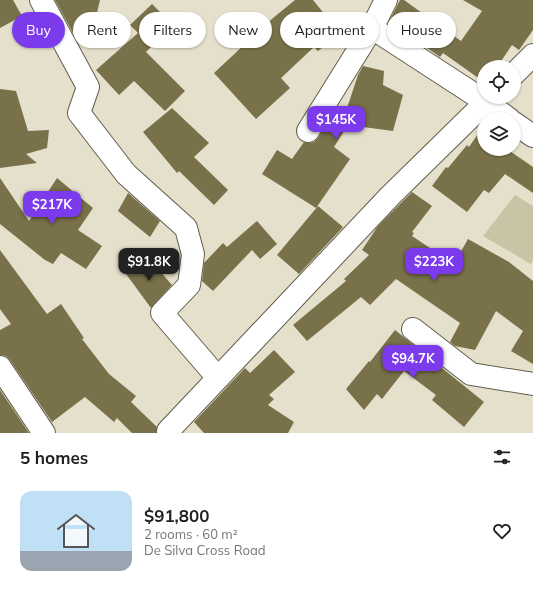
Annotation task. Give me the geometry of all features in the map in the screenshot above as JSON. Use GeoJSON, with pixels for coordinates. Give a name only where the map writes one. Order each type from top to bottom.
{"type":"FeatureCollection","features":[{"type":"Feature","properties":{"kind":"street"},"geometry":{"type":"LineString","coordinates":[[40,0],[88,87],[79,113],[126,174],[186,228],[193,254],[189,285],[162,313],[218,378]]}},
{"type":"Feature","properties":{"kind":"street"},"geometry":{"type":"LineString","coordinates":[[379,14],[386,0]]}},
{"type":"Feature","properties":{"kind":"street"},"geometry":{"type":"LineString","coordinates":[[379,32],[477,93]]}},
{"type":"Feature","properties":{"kind":"street"},"geometry":{"type":"LineString","coordinates":[[308,131],[360,48]]}},
{"type":"Feature","properties":{"kind":"street"},"geometry":{"type":"LineString","coordinates":[[521,67],[533,55]]}},
{"type":"Feature","properties":{"kind":"street"},"geometry":{"type":"LineString","coordinates":[[170,433],[168,431],[390,196],[484,104]]}},
{"type":"Feature","properties":{"kind":"street"},"geometry":{"type":"LineString","coordinates":[[492,104],[501,112]]}},
{"type":"Feature","properties":{"kind":"street"},"geometry":{"type":"LineString","coordinates":[[521,128],[533,136]]}},
{"type":"Feature","properties":{"kind":"street"},"geometry":{"type":"LineString","coordinates":[[413,329],[471,374],[533,384]]}},
{"type":"Feature","properties":{"kind":"street"},"geometry":{"type":"LineString","coordinates":[[0,367],[44,433]]}},
{"type":"Feature","properties":{"kind":"shaded area"},"geometry":{"type":"Polygon","coordinates":[[[515,195],[533,206],[533,260],[531,264],[483,236],[515,195]]]}},
{"type":"Feature","properties":{"kind":"building"},"geometry":{"type":"Polygon","coordinates":[[[0,0],[13,0],[20,12],[12,12],[12,21],[0,28],[0,0]]]}},
{"type":"Feature","properties":{"kind":"building"},"geometry":{"type":"Polygon","coordinates":[[[55,0],[100,0],[97,12],[73,12],[73,33],[65,18],[65,12],[62,12],[55,0]]]}},
{"type":"Feature","properties":{"kind":"building"},"geometry":{"type":"Polygon","coordinates":[[[295,0],[313,0],[323,12],[280,12],[295,0]]]}},
{"type":"Feature","properties":{"kind":"building"},"geometry":{"type":"Polygon","coordinates":[[[400,0],[404,0],[421,12],[394,12],[400,0]]]}},
{"type":"Feature","properties":{"kind":"building"},"geometry":{"type":"Polygon","coordinates":[[[463,0],[533,0],[533,30],[519,50],[512,45],[502,60],[477,60],[477,77],[443,53],[440,57],[427,48],[456,48],[456,37],[461,41],[482,11],[463,0]]]}},
{"type":"Feature","properties":{"kind":"building"},"geometry":{"type":"Polygon","coordinates":[[[152,4],[160,12],[144,12],[152,4]]]}},
{"type":"Feature","properties":{"kind":"building"},"geometry":{"type":"Polygon","coordinates":[[[280,12],[280,48],[313,48],[281,78],[290,88],[256,119],[214,73],[241,48],[272,48],[273,18],[280,12]]]}},
{"type":"Feature","properties":{"kind":"building"},"geometry":{"type":"Polygon","coordinates":[[[139,16],[139,48],[150,48],[146,52],[185,91],[165,111],[134,81],[119,95],[96,70],[121,48],[131,48],[131,39],[138,33],[131,26],[131,24],[139,16]]]}},
{"type":"Feature","properties":{"kind":"building"},"geometry":{"type":"Polygon","coordinates":[[[315,48],[322,48],[318,51],[315,48]]]}},
{"type":"Feature","properties":{"kind":"building"},"geometry":{"type":"Polygon","coordinates":[[[363,66],[384,71],[383,85],[403,95],[393,131],[348,125],[334,147],[350,159],[316,208],[262,174],[277,150],[292,159],[304,142],[314,142],[318,138],[334,112],[344,117],[358,75],[363,66]]]}},
{"type":"Feature","properties":{"kind":"building"},"geometry":{"type":"Polygon","coordinates":[[[0,89],[16,91],[28,131],[49,130],[47,148],[26,154],[37,163],[0,168],[0,89]]]}},
{"type":"Feature","properties":{"kind":"building"},"geometry":{"type":"Polygon","coordinates":[[[172,108],[209,143],[194,157],[228,190],[214,205],[179,171],[177,173],[143,132],[172,108]]]}},
{"type":"Feature","properties":{"kind":"building"},"geometry":{"type":"Polygon","coordinates":[[[477,135],[477,156],[517,156],[533,167],[533,193],[505,174],[489,193],[484,190],[467,212],[432,186],[446,167],[448,168],[467,145],[469,147],[477,135]]]}},
{"type":"Feature","properties":{"kind":"building"},"geometry":{"type":"Polygon","coordinates":[[[0,178],[29,221],[57,178],[93,208],[78,230],[102,246],[86,269],[61,253],[53,264],[45,260],[0,224],[0,178]]]}},
{"type":"Feature","properties":{"kind":"building"},"geometry":{"type":"Polygon","coordinates":[[[412,192],[432,206],[412,232],[414,233],[412,236],[454,264],[468,239],[509,262],[533,281],[533,364],[511,351],[523,331],[496,311],[475,350],[455,346],[450,342],[460,323],[396,279],[370,305],[361,297],[307,341],[293,325],[346,281],[344,279],[369,255],[362,250],[378,226],[412,192]]]}},
{"type":"Feature","properties":{"kind":"building"},"geometry":{"type":"Polygon","coordinates":[[[128,193],[160,221],[150,237],[118,211],[128,193]]]}},
{"type":"Feature","properties":{"kind":"building"},"geometry":{"type":"Polygon","coordinates":[[[318,206],[343,227],[299,274],[277,255],[318,206]]]}},
{"type":"Feature","properties":{"kind":"building"},"geometry":{"type":"Polygon","coordinates":[[[257,221],[277,244],[260,259],[252,250],[213,291],[202,281],[204,263],[223,243],[227,247],[257,221]]]}},
{"type":"Feature","properties":{"kind":"building"},"geometry":{"type":"Polygon","coordinates":[[[0,250],[47,314],[61,304],[84,338],[82,339],[109,374],[136,396],[131,402],[157,427],[156,433],[132,433],[117,418],[114,422],[85,397],[52,422],[10,360],[6,356],[0,355],[0,330],[11,324],[0,309],[0,250]]]}},
{"type":"Feature","properties":{"kind":"building"},"geometry":{"type":"Polygon","coordinates":[[[150,260],[172,285],[151,308],[126,274],[137,263],[150,260]]]}},
{"type":"Feature","properties":{"kind":"building"},"geometry":{"type":"Polygon","coordinates":[[[395,330],[484,402],[464,427],[432,400],[436,395],[404,371],[382,399],[377,394],[364,410],[346,389],[369,361],[370,362],[395,330]]]}},
{"type":"Feature","properties":{"kind":"building"},"geometry":{"type":"Polygon","coordinates":[[[274,350],[295,372],[269,395],[274,399],[268,405],[294,422],[288,433],[204,433],[194,422],[245,368],[250,373],[274,350]]]}},
{"type":"Feature","properties":{"kind":"building"},"geometry":{"type":"Polygon","coordinates":[[[0,390],[29,433],[0,433],[0,390]]]}}]}
